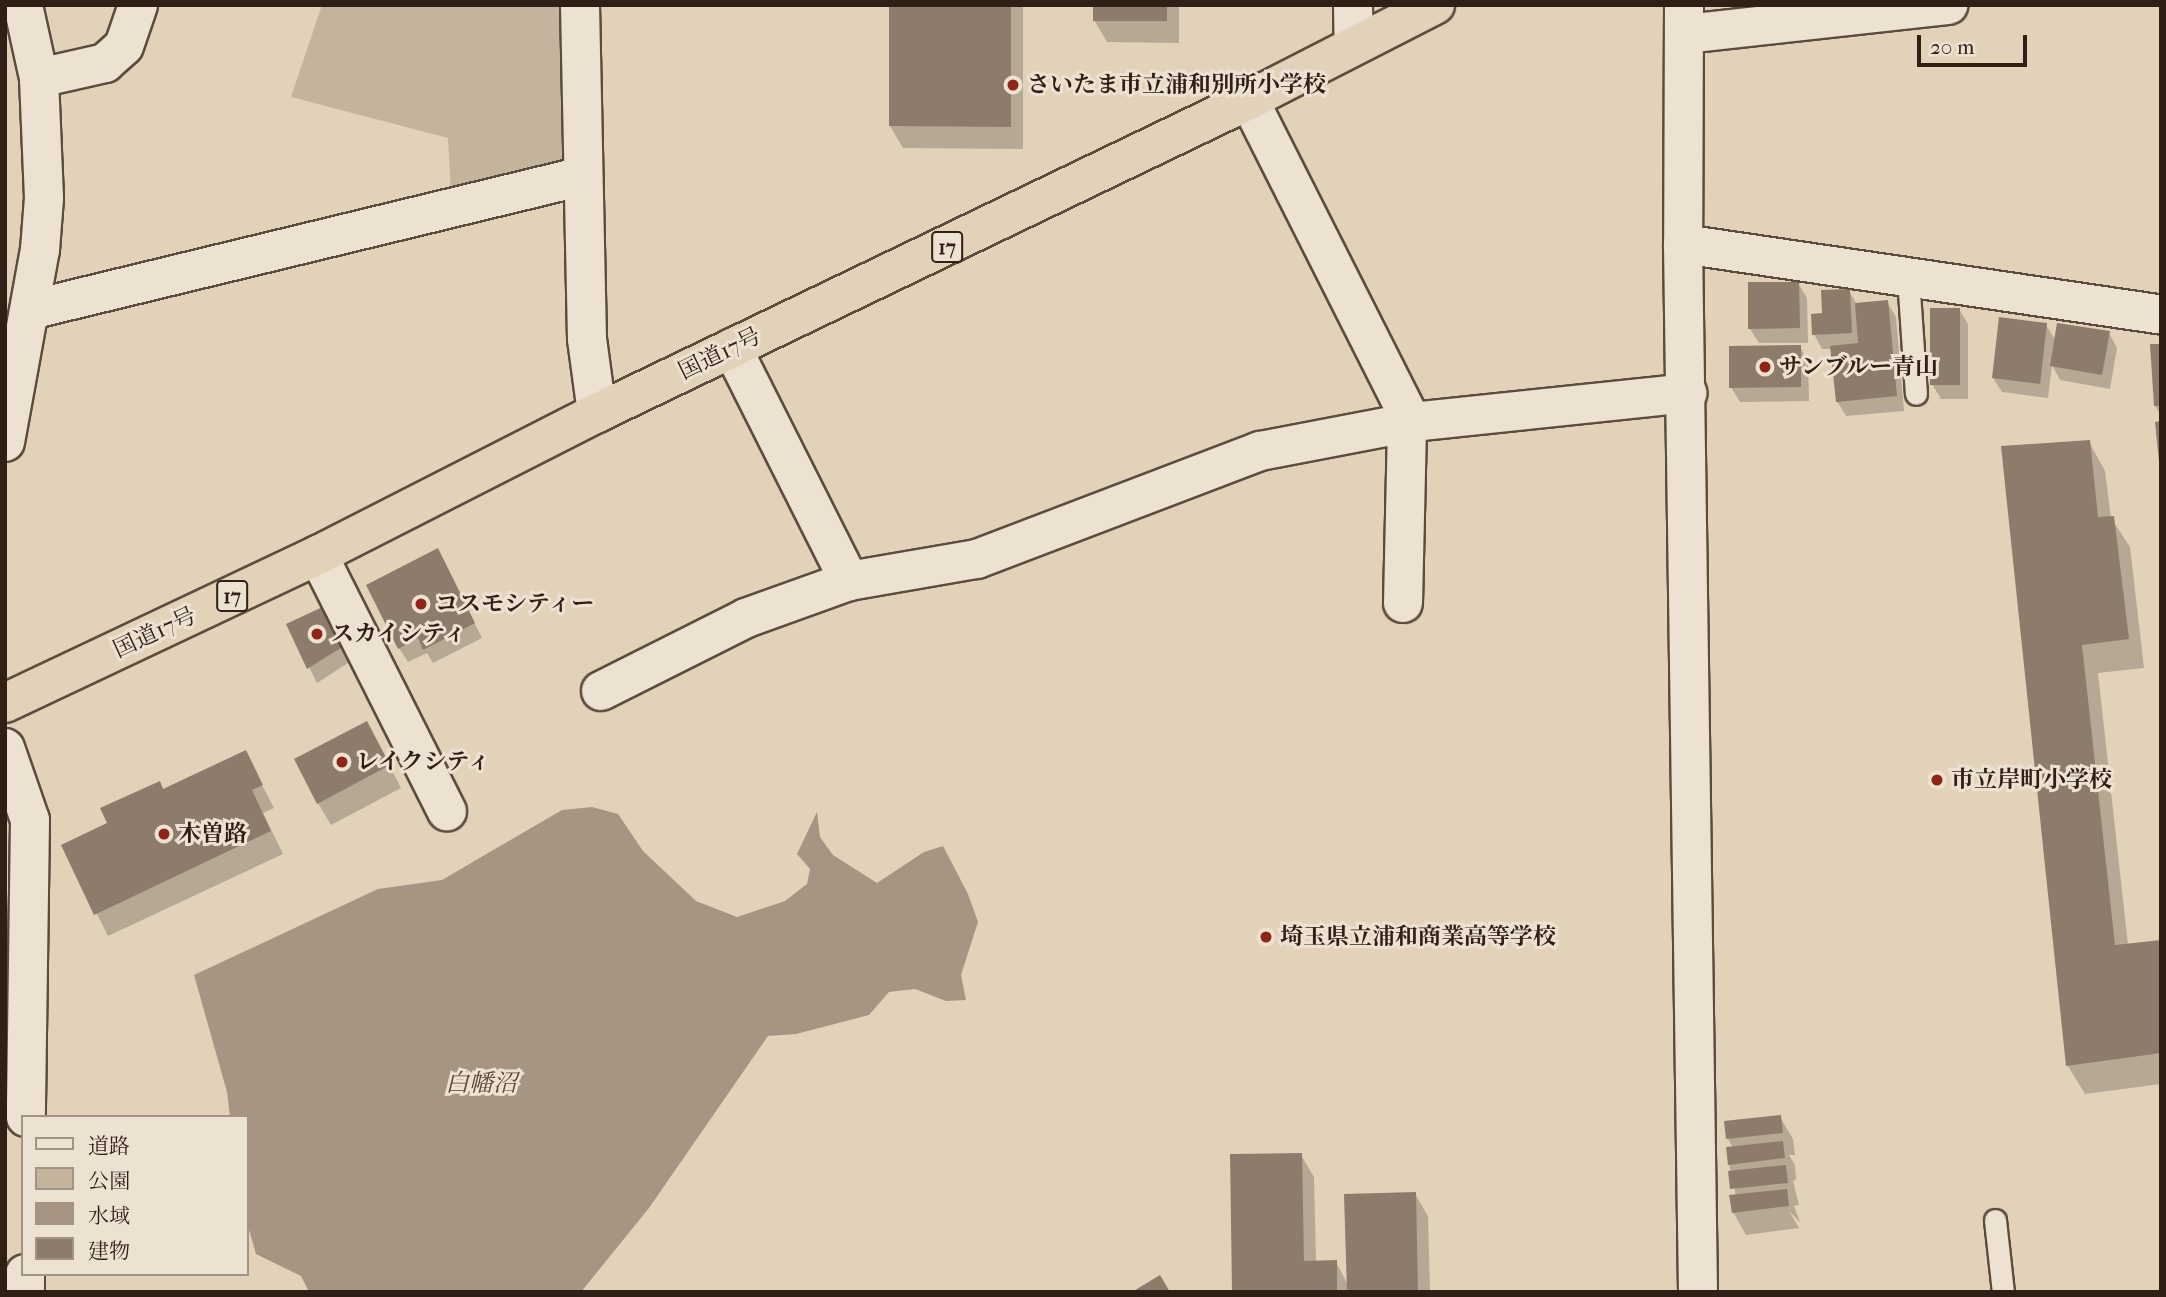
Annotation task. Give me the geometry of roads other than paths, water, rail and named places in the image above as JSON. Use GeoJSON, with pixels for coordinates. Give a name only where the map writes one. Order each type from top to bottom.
{"type":"FeatureCollection","features":[{"type":"Feature","properties":{"kind":"highway","name":"国道17号"},"geometry":{"type":"LineString","coordinates":[[5,704],[318,555],[597,413],[1249,100],[1354,44],[1435,5]]}},
{"type":"Feature","properties":{"kind":"street"},"geometry":{"type":"LineString","coordinates":[[5,442],[30,310],[44,198],[39,78],[23,5]]}},
{"type":"Feature","properties":{"kind":"street"},"geometry":{"type":"LineString","coordinates":[[39,78],[105,63],[124,46],[138,5]]}},
{"type":"Feature","properties":{"kind":"street"},"geometry":{"type":"LineString","coordinates":[[579,5],[587,340],[597,413]]}},
{"type":"Feature","properties":{"kind":"street"},"geometry":{"type":"LineString","coordinates":[[1353,5],[1354,44]]}},
{"type":"Feature","properties":{"kind":"street"},"geometry":{"type":"LineString","coordinates":[[1698,1292],[1688,393],[1683,243],[1685,20],[1948,5]]}},
{"type":"Feature","properties":{"kind":"street"},"geometry":{"type":"LineString","coordinates":[[1249,100],[1409,423],[1403,603]]}},
{"type":"Feature","properties":{"kind":"street"},"geometry":{"type":"LineString","coordinates":[[30,310],[583,176]]}},
{"type":"Feature","properties":{"kind":"street"},"geometry":{"type":"LineString","coordinates":[[1683,243],[2161,315]]}},
{"type":"Feature","properties":{"kind":"street"},"geometry":{"type":"LineString","coordinates":[[732,348],[849,581]]}},
{"type":"Feature","properties":{"kind":"street"},"geometry":{"type":"LineString","coordinates":[[601,691],[746,618],[849,581],[977,559],[1260,451],[1409,423],[1688,393]]}},
{"type":"Feature","properties":{"kind":"street"},"geometry":{"type":"LineString","coordinates":[[318,555],[447,811]]}},
{"type":"Feature","properties":{"kind":"street"},"geometry":{"type":"LineString","coordinates":[[5,748],[30,820],[26,1115]]}},
{"type":"Feature","properties":{"kind":"lane"},"geometry":{"type":"LineString","coordinates":[[1908,277],[1916,394]]}},
{"type":"Feature","properties":{"kind":"lane"},"geometry":{"type":"LineString","coordinates":[[1995,1220],[2003,1292]]}},
{"type":"Feature","properties":{"kind":"water","name":"白幡沼"},"geometry":{"type":"Polygon","coordinates":[[[592,807],[618,814],[643,851],[696,901],[737,917],[785,901],[807,884],[810,869],[797,854],[817,812],[820,837],[833,855],[877,883],[924,852],[943,846],[968,894],[978,922],[961,975],[966,1000],[946,1001],[915,989],[889,992],[869,1015],[796,1034],[768,1036],[649,1208],[581,1292],[309,1292],[301,1276],[256,1254],[248,1226],[248,1115],[230,1115],[227,1092],[194,975],[378,889],[442,880],[562,810],[592,807]]]}},
{"type":"Feature","properties":{"kind":"place","name":"さいたま市立浦和別所小学校"},"geometry":{"type":"Point","coordinates":[1013,85]}},
{"type":"Feature","properties":{"kind":"place","name":"サンブルー青山"},"geometry":{"type":"Point","coordinates":[1765,367]}},
{"type":"Feature","properties":{"kind":"place","name":"コスモシティー"},"geometry":{"type":"Point","coordinates":[421,604]}},
{"type":"Feature","properties":{"kind":"place","name":"スカイシティ"},"geometry":{"type":"Point","coordinates":[317,634]}},
{"type":"Feature","properties":{"kind":"place","name":"レイクシティ"},"geometry":{"type":"Point","coordinates":[342,762]}},
{"type":"Feature","properties":{"kind":"place","name":"市立岸町小学校"},"geometry":{"type":"Point","coordinates":[1937,780]}},
{"type":"Feature","properties":{"kind":"place","name":"木曽路"},"geometry":{"type":"Point","coordinates":[164,834]}},
{"type":"Feature","properties":{"kind":"place","name":"埼玉県立浦和商業高等学校"},"geometry":{"type":"Point","coordinates":[1266,937]}}]}
